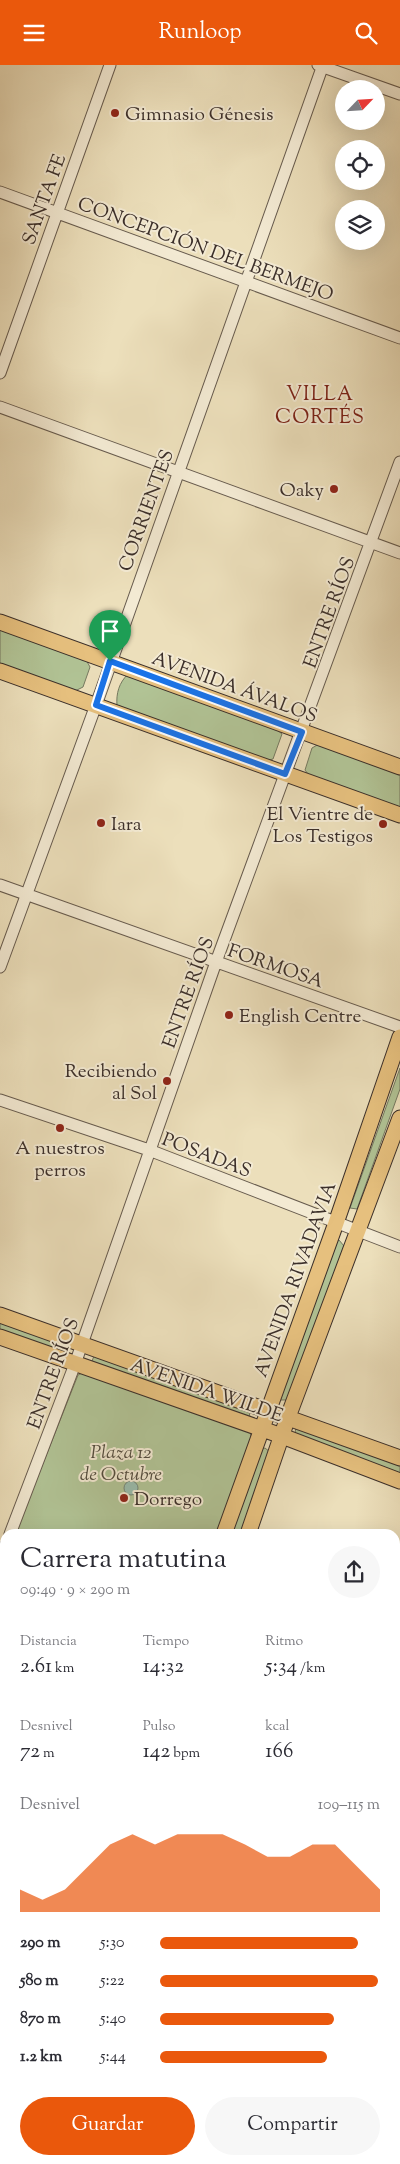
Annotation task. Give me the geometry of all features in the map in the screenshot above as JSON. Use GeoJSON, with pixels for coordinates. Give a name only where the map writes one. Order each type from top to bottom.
{"type":"FeatureCollection","features":[{"type":"Feature","properties":{"kind":"main road","name":"AVENIDA ÁVALOS"},"geometry":{"type":"LineString","coordinates":[[0,622],[400,767]]}},
{"type":"Feature","properties":{"kind":"main road"},"geometry":{"type":"LineString","coordinates":[[0,671],[400,815]]}},
{"type":"Feature","properties":{"kind":"main road","name":"AVENIDA RIVADAVIA"},"geometry":{"type":"LineString","coordinates":[[226,1529],[263,1430],[400,1037]]}},
{"type":"Feature","properties":{"kind":"main road"},"geometry":{"type":"LineString","coordinates":[[250,1529],[288,1417],[400,1118]]}},
{"type":"Feature","properties":{"kind":"main road","name":"AVENIDA WILDE"},"geometry":{"type":"LineString","coordinates":[[0,1315],[82,1346],[400,1458]]}},
{"type":"Feature","properties":{"kind":"main road","name":"AVENIDA WILDE"},"geometry":{"type":"LineString","coordinates":[[0,1337],[282,1436],[400,1481]]}},
{"type":"Feature","properties":{"kind":"street","name":"SANTA FE"},"geometry":{"type":"LineString","coordinates":[[0,373],[110,65]]}},
{"type":"Feature","properties":{"kind":"street"},"geometry":{"type":"LineString","coordinates":[[321,66],[400,94]]}},
{"type":"Feature","properties":{"kind":"street","name":"CORRIENTES"},"geometry":{"type":"LineString","coordinates":[[0,967],[96,705],[321,66]]}},
{"type":"Feature","properties":{"kind":"street","name":"CONCEPCIÓN DEL BERMEJO"},"geometry":{"type":"LineString","coordinates":[[0,192],[247,280],[400,338]]}},
{"type":"Feature","properties":{"kind":"street"},"geometry":{"type":"LineString","coordinates":[[0,407],[400,553]]}},
{"type":"Feature","properties":{"kind":"street","name":"ENTRE RÍOS"},"geometry":{"type":"LineString","coordinates":[[12,1529],[82,1346],[216,962],[372,543],[400,462]]}},
{"type":"Feature","properties":{"kind":"street","name":"FORMOSA"},"geometry":{"type":"LineString","coordinates":[[0,885],[400,1027]]}},
{"type":"Feature","properties":{"kind":"street","name":"POSADAS"},"geometry":{"type":"LineString","coordinates":[[0,1100],[149,1150],[400,1247]]}},
{"type":"Feature","properties":{"kind":"green space"},"geometry":{"type":"Polygon","coordinates":[[[0,627],[85,658],[90,667],[83,687],[75,691],[0,665],[0,627]]]}},
{"type":"Feature","properties":{"kind":"green space"},"geometry":{"type":"Polygon","coordinates":[[[128,674],[276,729],[282,734],[273,759],[265,761],[117,706],[119,689],[122,681],[128,674]]]}},
{"type":"Feature","properties":{"kind":"green space"},"geometry":{"type":"Polygon","coordinates":[[[319,744],[400,773],[400,809],[311,778],[305,770],[312,748],[319,744]]]}},
{"type":"Feature","properties":{"kind":"green space"},"geometry":{"type":"Polygon","coordinates":[[[400,1068],[400,1089],[357,1209],[350,1208],[400,1068]]]}},
{"type":"Feature","properties":{"kind":"green space"},"geometry":{"type":"Polygon","coordinates":[[[339,1240],[344,1246],[288,1400],[281,1400],[279,1396],[335,1241],[339,1240]]]}},
{"type":"Feature","properties":{"kind":"green space"},"geometry":{"type":"Polygon","coordinates":[[[0,1321],[60,1344],[58,1349],[56,1350],[0,1330],[0,1321]]]}},
{"type":"Feature","properties":{"kind":"green space"},"geometry":{"type":"Polygon","coordinates":[[[94,1356],[249,1411],[250,1418],[94,1365],[92,1361],[94,1356]]]}},
{"type":"Feature","properties":{"kind":"green space","name":"Plaza 12 de Octubre"},"geometry":{"type":"Polygon","coordinates":[[[84,1372],[250,1432],[252,1440],[221,1529],[17,1529],[78,1375],[84,1372]]]}},
{"type":"Feature","properties":{"kind":"green space"},"geometry":{"type":"Polygon","coordinates":[[[296,1425],[400,1463],[400,1473],[295,1435],[296,1425]]]}},
{"type":"Feature","properties":{"kind":"green space"},"geometry":{"type":"Polygon","coordinates":[[[265,1448],[270,1452],[242,1529],[233,1529],[261,1449],[265,1448]]]}},
{"type":"Feature","properties":{"kind":"shaded area"},"geometry":{"type":"Polygon","coordinates":[[[128,1481],[134,1481],[138,1488],[134,1495],[128,1495],[124,1491],[124,1485],[128,1481]]]}},
{"type":"Feature","properties":{"kind":"place","name":"Gimnasio Génesis"},"geometry":{"type":"Point","coordinates":[115,113]}},
{"type":"Feature","properties":{"kind":"place","name":"Oaky"},"geometry":{"type":"Point","coordinates":[334,489]}},
{"type":"Feature","properties":{"kind":"place","name":"Iara"},"geometry":{"type":"Point","coordinates":[101,823]}},
{"type":"Feature","properties":{"kind":"place","name":"El Vientre de Los Testigos"},"geometry":{"type":"Point","coordinates":[383,824]}},
{"type":"Feature","properties":{"kind":"place","name":"English Centre"},"geometry":{"type":"Point","coordinates":[229,1015]}},
{"type":"Feature","properties":{"kind":"place","name":"Recibiendo al Sol"},"geometry":{"type":"Point","coordinates":[167,1081]}},
{"type":"Feature","properties":{"kind":"place","name":"A nuestros perros"},"geometry":{"type":"Point","coordinates":[60,1128]}},
{"type":"Feature","properties":{"kind":"place","name":"Dorrego"},"geometry":{"type":"Point","coordinates":[124,1498]}},
{"type":"Feature","properties":{"kind":"district","name":"VILLA CORTÉS"},"geometry":{"type":"Point","coordinates":[320,404]}},
{"type":"Feature","properties":{"kind":"route"},"geometry":{"type":"LineString","coordinates":[[110,661],[302,732],[285,774],[96,705],[110,661]]}}]}
